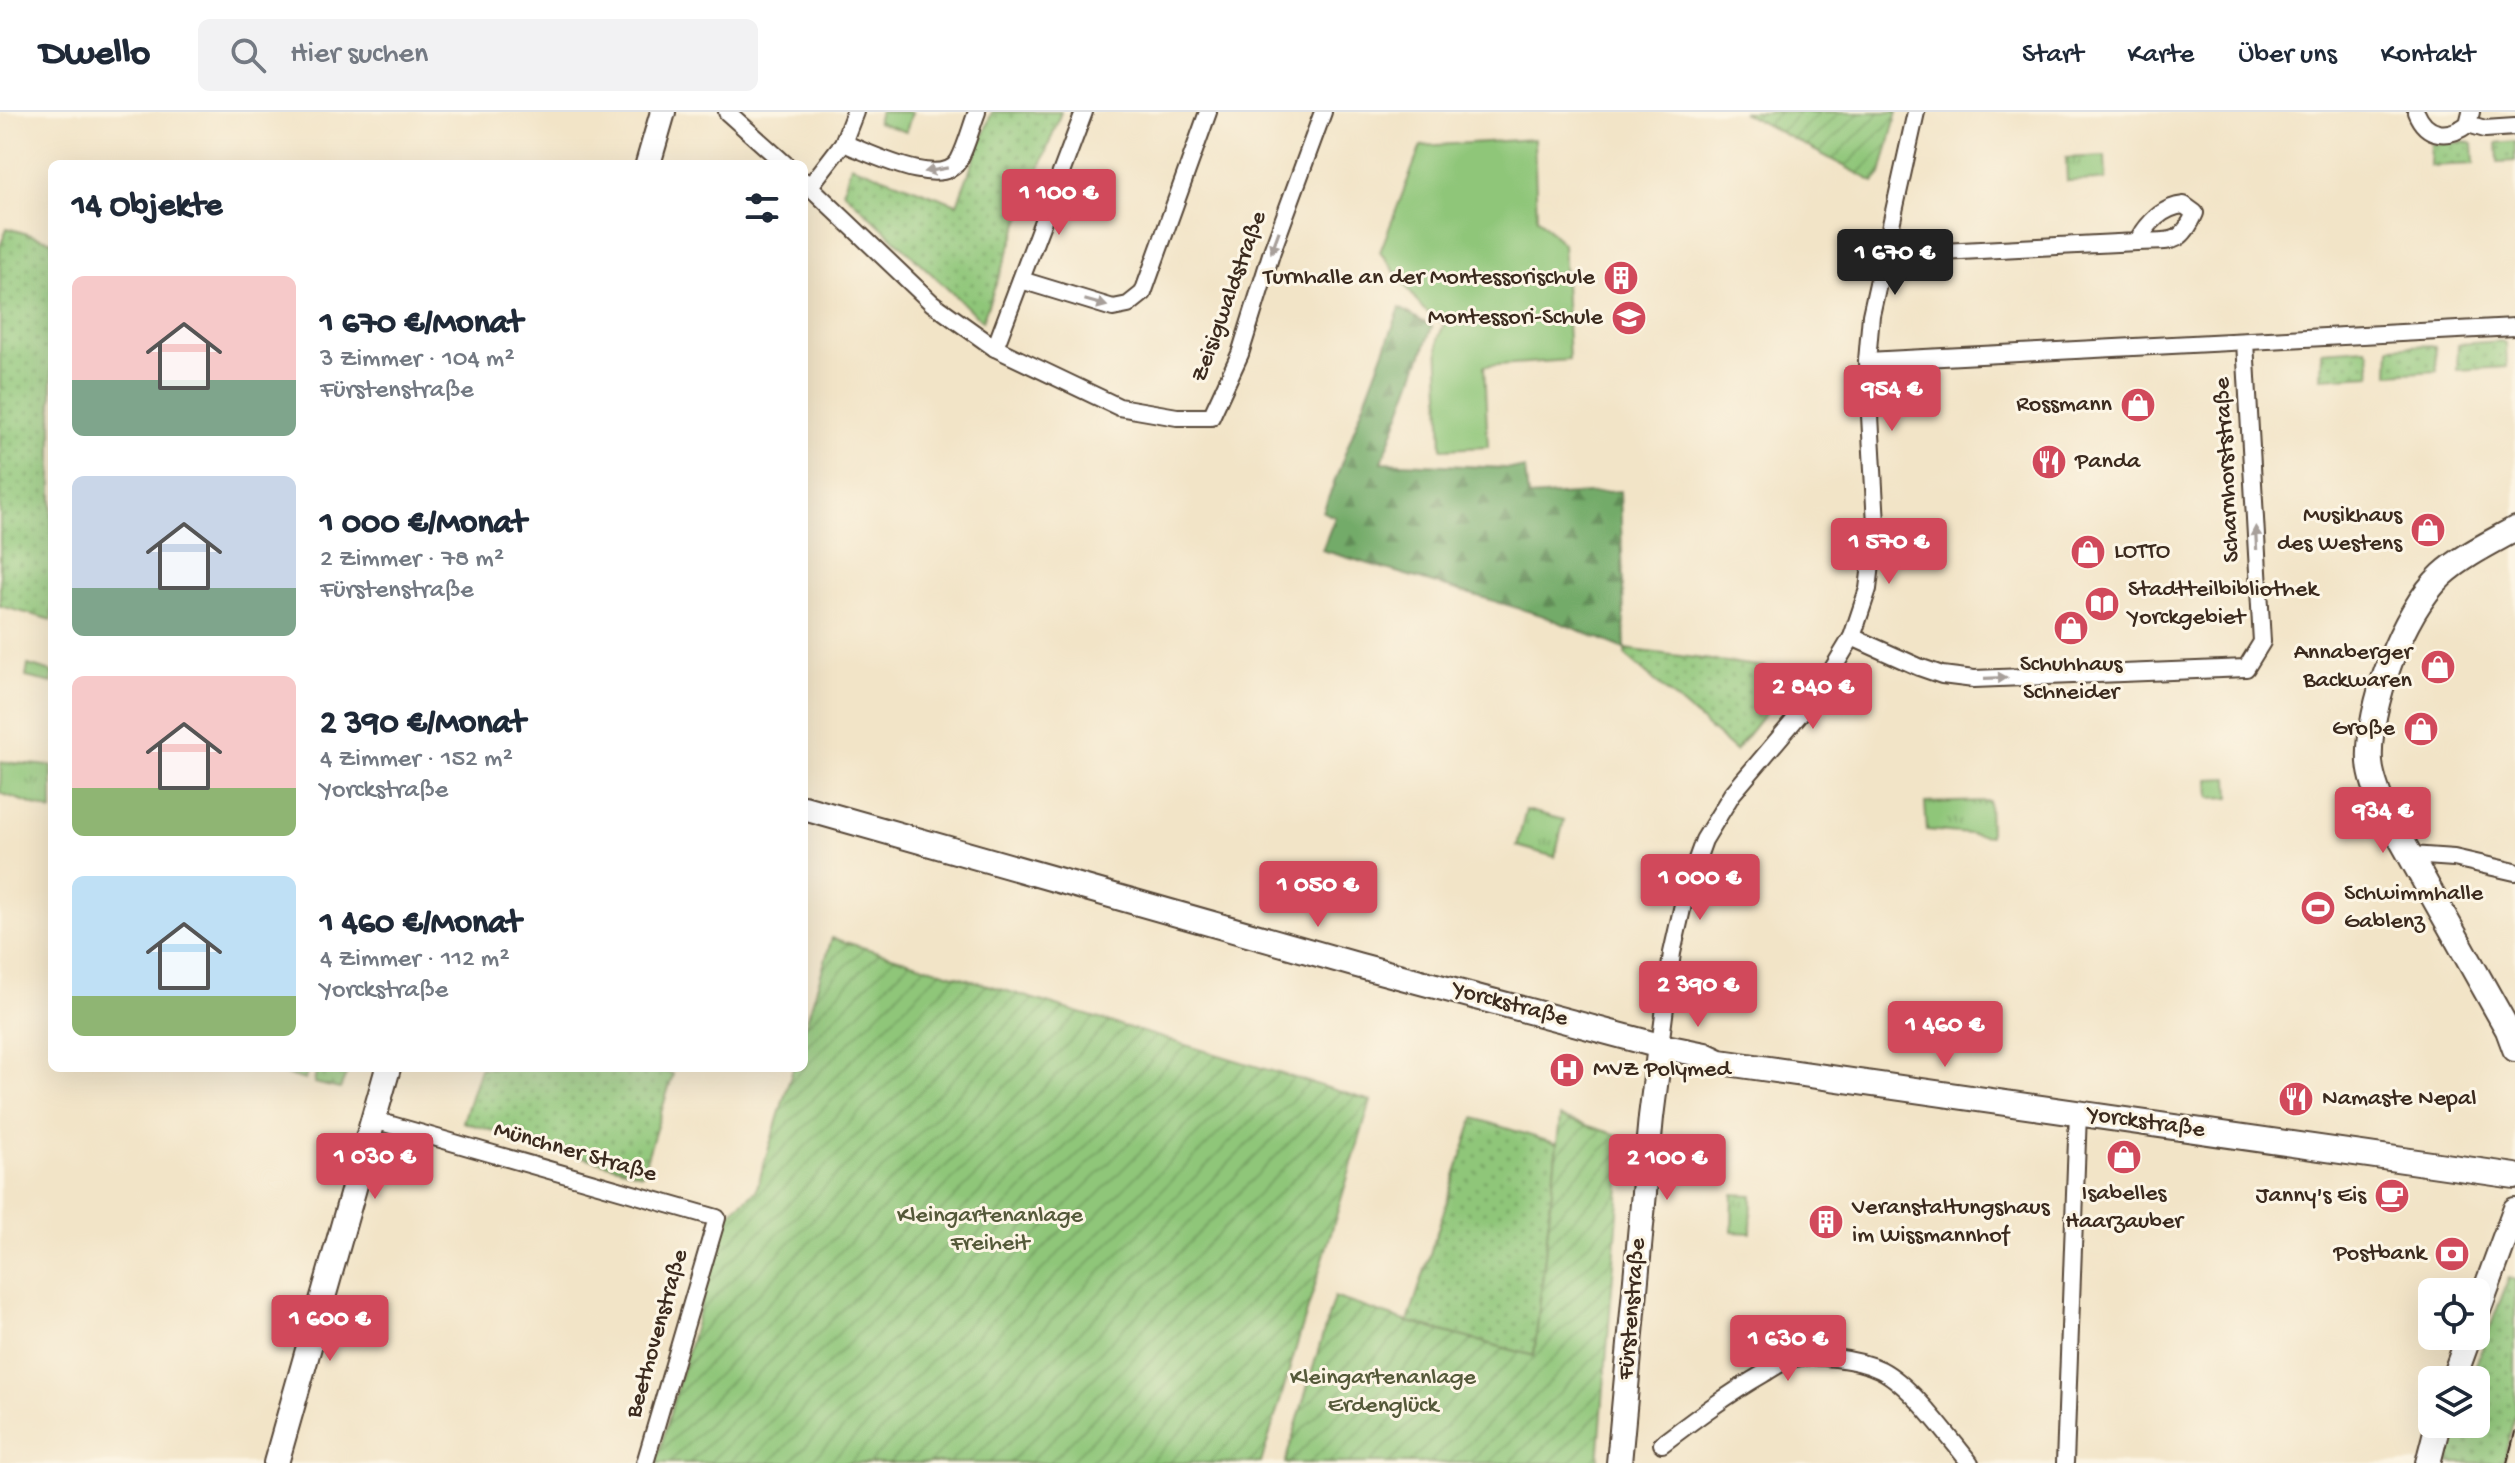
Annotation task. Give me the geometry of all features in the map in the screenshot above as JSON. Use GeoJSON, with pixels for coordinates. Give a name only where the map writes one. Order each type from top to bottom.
{"type":"FeatureCollection","features":[{"type":"Feature","properties":{"kind":"main road"},"geometry":{"type":"LineString","coordinates":[[649,160],[663,112]]}},
{"type":"Feature","properties":{"kind":"main road"},"geometry":{"type":"LineString","coordinates":[[2513,1035],[2384,809],[2375,786],[2371,748],[2379,698],[2411,616],[2442,575],[2515,529]]}},
{"type":"Feature","properties":{"kind":"main road","name":"Yorckstraße"},"geometry":{"type":"LineString","coordinates":[[808,809],[1357,965],[1660,1046],[1705,1055],[1720,1062],[2515,1176]]}},
{"type":"Feature","properties":{"kind":"main road","name":"Fürstenstraße"},"geometry":{"type":"LineString","coordinates":[[1619,1463],[1660,1046]]}},
{"type":"Feature","properties":{"kind":"main road"},"geometry":{"type":"LineString","coordinates":[[276,1463],[387,1072]]}},
{"type":"Feature","properties":{"kind":"main road"},"geometry":{"type":"LineString","coordinates":[[2490,1278],[2515,1210]]}},
{"type":"Feature","properties":{"kind":"main road"},"geometry":{"type":"LineString","coordinates":[[2428,1463],[2434,1438]]}},
{"type":"Feature","properties":{"kind":"street"},"geometry":{"type":"LineString","coordinates":[[727,112],[781,160]]}},
{"type":"Feature","properties":{"kind":"street"},"geometry":{"type":"LineString","coordinates":[[808,182],[843,143],[855,112]]}},
{"type":"Feature","properties":{"kind":"street"},"geometry":{"type":"LineString","coordinates":[[843,143],[923,173],[947,170],[958,162],[977,112]]}},
{"type":"Feature","properties":{"kind":"street"},"geometry":{"type":"LineString","coordinates":[[995,348],[1084,112]]}},
{"type":"Feature","properties":{"kind":"street"},"geometry":{"type":"LineString","coordinates":[[1021,280],[1113,308],[1128,305],[1143,293],[1208,112]]}},
{"type":"Feature","properties":{"kind":"street","name":"Zeisigwaldstraße"},"geometry":{"type":"LineString","coordinates":[[808,184],[932,303],[995,348],[1119,407],[1177,417],[1211,417],[1240,354],[1272,251],[1323,112]]}},
{"type":"Feature","properties":{"kind":"street","name":"Fürstenstraße"},"geometry":{"type":"LineString","coordinates":[[1660,1046],[1672,953],[1687,887],[1704,840],[1732,794],[1820,690],[1852,637],[1868,589],[1876,524],[1867,361],[1871,315],[1916,112]]}},
{"type":"Feature","properties":{"kind":"street"},"geometry":{"type":"LineString","coordinates":[[2416,112],[2421,124],[2436,133],[2453,133],[2469,118],[2485,129],[2515,127]]}},
{"type":"Feature","properties":{"kind":"street"},"geometry":{"type":"LineString","coordinates":[[1884,255],[2137,242]]}},
{"type":"Feature","properties":{"kind":"street","name":"Scharnhorststraße"},"geometry":{"type":"LineString","coordinates":[[1867,361],[2515,327]]}},
{"type":"Feature","properties":{"kind":"street","name":"Scharnhorststraße"},"geometry":{"type":"LineString","coordinates":[[1852,637],[1942,675],[1974,679],[2246,668],[2262,642],[2245,342]]}},
{"type":"Feature","properties":{"kind":"street"},"geometry":{"type":"LineString","coordinates":[[2411,855],[2454,858],[2515,872]]}},
{"type":"Feature","properties":{"kind":"street"},"geometry":{"type":"LineString","coordinates":[[2065,1463],[2078,1113]]}},
{"type":"Feature","properties":{"kind":"street","name":"Münchner Straße"},"geometry":{"type":"LineString","coordinates":[[374,1120],[717,1218]]}},
{"type":"Feature","properties":{"kind":"street","name":"Beethovenstraße"},"geometry":{"type":"LineString","coordinates":[[645,1463],[717,1218]]}},
{"type":"Feature","properties":{"kind":"street"},"geometry":{"type":"LineString","coordinates":[[1662,1444],[1746,1384],[1789,1359],[1832,1358],[1881,1370],[1921,1405],[1970,1463]]}},
{"type":"Feature","properties":{"kind":"green space"},"geometry":{"type":"Polygon","coordinates":[[[880,112],[912,112],[906,132],[877,122],[880,112]]]}},
{"type":"Feature","properties":{"kind":"green space"},"geometry":{"type":"Polygon","coordinates":[[[992,112],[1061,112],[982,321],[843,191],[851,165],[957,204],[992,112]]]}},
{"type":"Feature","properties":{"kind":"green space"},"geometry":{"type":"Polygon","coordinates":[[[1742,112],[1897,112],[1881,174],[1874,182],[1742,112]]]}},
{"type":"Feature","properties":{"kind":"green space"},"geometry":{"type":"Polygon","coordinates":[[[1534,139],[1537,217],[1563,244],[1569,360],[1484,366],[1488,447],[1442,449],[1438,339],[1444,324],[1423,309],[1380,252],[1421,146],[1534,139]]]}},
{"type":"Feature","properties":{"kind":"green space"},"geometry":{"type":"Polygon","coordinates":[[[2515,141],[2515,161],[2498,162],[2497,143],[2515,141]]]}},
{"type":"Feature","properties":{"kind":"green space"},"geometry":{"type":"Polygon","coordinates":[[[2473,143],[2474,164],[2430,166],[2431,144],[2473,143]]]}},
{"type":"Feature","properties":{"kind":"green space"},"geometry":{"type":"Polygon","coordinates":[[[2105,156],[2106,180],[2067,181],[2066,158],[2105,156]]]}},
{"type":"Feature","properties":{"kind":"green space"},"geometry":{"type":"Polygon","coordinates":[[[7,228],[48,240],[48,619],[0,606],[0,247],[7,228]]]}},
{"type":"Feature","properties":{"kind":"green space"},"geometry":{"type":"Polygon","coordinates":[[[1400,308],[1432,327],[1382,462],[1525,469],[1528,497],[1620,491],[1625,649],[1541,615],[1322,550],[1335,517],[1323,512],[1400,308]]]}},
{"type":"Feature","properties":{"kind":"green space"},"geometry":{"type":"Polygon","coordinates":[[[2506,343],[2507,367],[2457,370],[2458,344],[2506,343]]]}},
{"type":"Feature","properties":{"kind":"green space"},"geometry":{"type":"Polygon","coordinates":[[[2390,347],[2435,347],[2437,371],[2389,374],[2390,347]]]}},
{"type":"Feature","properties":{"kind":"green space"},"geometry":{"type":"Polygon","coordinates":[[[2366,348],[2371,375],[2321,378],[2322,351],[2366,348]]]}},
{"type":"Feature","properties":{"kind":"green space"},"geometry":{"type":"Polygon","coordinates":[[[1625,649],[1766,667],[1789,684],[1735,751],[1625,655],[1625,649]]]}},
{"type":"Feature","properties":{"kind":"green space"},"geometry":{"type":"Polygon","coordinates":[[[28,665],[48,671],[48,682],[26,677],[28,665]]]}},
{"type":"Feature","properties":{"kind":"green space"},"geometry":{"type":"Polygon","coordinates":[[[1,762],[48,766],[48,810],[0,793],[1,762]]]}},
{"type":"Feature","properties":{"kind":"green space"},"geometry":{"type":"Polygon","coordinates":[[[2229,778],[2230,797],[2210,798],[2209,779],[2229,778]]]}},
{"type":"Feature","properties":{"kind":"green space"},"geometry":{"type":"Polygon","coordinates":[[[1989,801],[1990,836],[1927,830],[1925,803],[1989,801]]]}},
{"type":"Feature","properties":{"kind":"green space"},"geometry":{"type":"Polygon","coordinates":[[[1526,810],[1564,820],[1555,857],[1517,846],[1526,810]]]}},
{"type":"Feature","properties":{"kind":"green space","name":"Kleingartenanlage Freiheit"},"geometry":{"type":"Polygon","coordinates":[[[832,938],[1371,1101],[1261,1463],[656,1463],[726,1216],[756,1191],[792,1072],[808,1072],[808,1017],[832,938]]]}},
{"type":"Feature","properties":{"kind":"green space"},"geometry":{"type":"Polygon","coordinates":[[[277,1072],[307,1072],[305,1080],[277,1072]]]}},
{"type":"Feature","properties":{"kind":"green space"},"geometry":{"type":"Polygon","coordinates":[[[316,1072],[347,1072],[340,1089],[314,1083],[316,1072]]]}},
{"type":"Feature","properties":{"kind":"green space"},"geometry":{"type":"Polygon","coordinates":[[[479,1072],[673,1074],[642,1174],[463,1122],[479,1072]]]}},
{"type":"Feature","properties":{"kind":"green space","name":"Kleingartenanlage Erdenglück"},"geometry":{"type":"Polygon","coordinates":[[[1560,1117],[1624,1137],[1598,1463],[1285,1463],[1334,1297],[1408,1322],[1534,1356],[1560,1117]]]}},
{"type":"Feature","properties":{"kind":"green space"},"geometry":{"type":"Polygon","coordinates":[[[1474,1118],[1557,1144],[1534,1356],[1408,1322],[1474,1118]]]}},
{"type":"Feature","properties":{"kind":"green space"},"geometry":{"type":"Polygon","coordinates":[[[1733,1194],[1752,1195],[1751,1233],[1732,1232],[1733,1194]]]}},
{"type":"Feature","properties":{"kind":"green space"},"geometry":{"type":"Polygon","coordinates":[[[2509,1278],[2515,1280],[2515,1414],[2503,1463],[2448,1463],[2454,1438],[2490,1438],[2490,1366],[2475,1366],[2481,1350],[2490,1350],[2490,1328],[2509,1278]]]}},
{"type":"Feature","properties":{"kind":"tram line"},"geometry":{"type":"LineString","coordinates":[[2507,1463],[2515,1432]]}},
{"type":"Feature","properties":{"kind":"place","name":"Turnhalle an der Montessorischule"},"geometry":{"type":"Point","coordinates":[1621,278]}},
{"type":"Feature","properties":{"kind":"place","name":"Montessori-Schule"},"geometry":{"type":"Point","coordinates":[1629,318]}},
{"type":"Feature","properties":{"kind":"place","name":"Rossmann"},"geometry":{"type":"Point","coordinates":[2138,405]}},
{"type":"Feature","properties":{"kind":"place","name":"Panda"},"geometry":{"type":"Point","coordinates":[2049,462]}},
{"type":"Feature","properties":{"kind":"place","name":"Musikhaus des Westens"},"geometry":{"type":"Point","coordinates":[2428,530]}},
{"type":"Feature","properties":{"kind":"place","name":"LOTTO"},"geometry":{"type":"Point","coordinates":[2088,552]}},
{"type":"Feature","properties":{"kind":"place","name":"Stadtteilbibliothek Yorckgebiet"},"geometry":{"type":"Point","coordinates":[2102,604]}},
{"type":"Feature","properties":{"kind":"place","name":"Schuhhaus Schneider"},"geometry":{"type":"Point","coordinates":[2071,628]}},
{"type":"Feature","properties":{"kind":"place","name":"Annaberger Backwaren"},"geometry":{"type":"Point","coordinates":[2438,667]}},
{"type":"Feature","properties":{"kind":"place","name":"Große"},"geometry":{"type":"Point","coordinates":[2421,729]}},
{"type":"Feature","properties":{"kind":"place","name":"Schwimmhalle Gablenz"},"geometry":{"type":"Point","coordinates":[2318,908]}},
{"type":"Feature","properties":{"kind":"place","name":"MVZ Polymed"},"geometry":{"type":"Point","coordinates":[1567,1070]}},
{"type":"Feature","properties":{"kind":"place","name":"Namaste Nepal"},"geometry":{"type":"Point","coordinates":[2296,1099]}},
{"type":"Feature","properties":{"kind":"place","name":"Isabelles Haarzauber"},"geometry":{"type":"Point","coordinates":[2124,1157]}},
{"type":"Feature","properties":{"kind":"place","name":"Janny's Eis"},"geometry":{"type":"Point","coordinates":[2392,1196]}},
{"type":"Feature","properties":{"kind":"place","name":"Veranstaltungshaus im Wissmannhof"},"geometry":{"type":"Point","coordinates":[1826,1222]}},
{"type":"Feature","properties":{"kind":"place","name":"Postbank"},"geometry":{"type":"Point","coordinates":[2452,1254]}}]}
